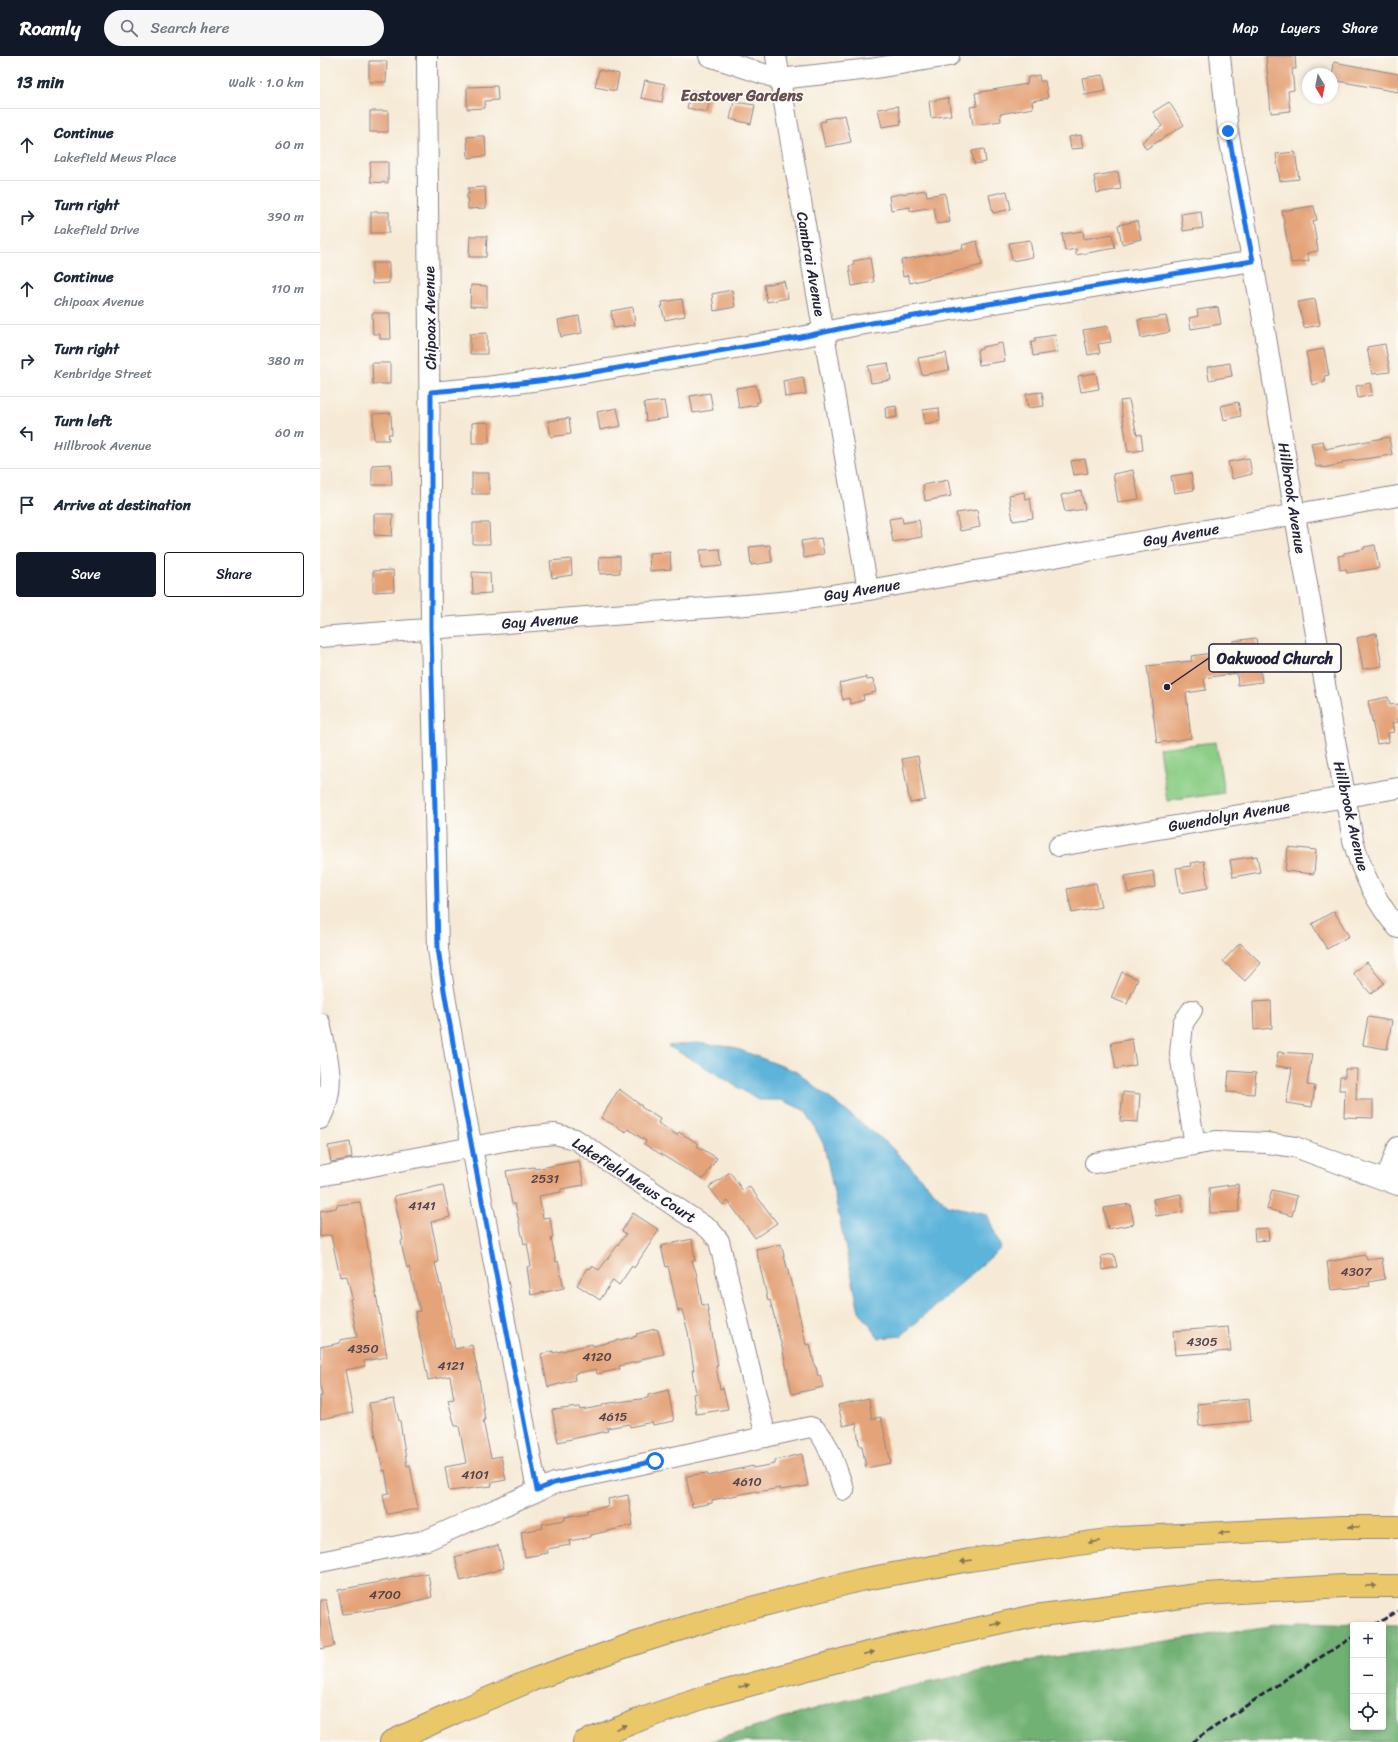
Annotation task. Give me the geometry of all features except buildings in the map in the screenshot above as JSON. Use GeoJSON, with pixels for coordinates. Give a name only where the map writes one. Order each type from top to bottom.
{"type":"FeatureCollection","features":[{"type":"Feature","properties":{"kind":"highway"},"geometry":{"type":"LineString","coordinates":[[391,1742],[532,1680],[627,1646],[728,1614],[860,1580],[970,1560],[1120,1538],[1341,1527],[1395,1527]]}},
{"type":"Feature","properties":{"kind":"highway"},"geometry":{"type":"LineString","coordinates":[[584,1742],[708,1696],[867,1653],[1034,1616],[1205,1594],[1343,1586],[1398,1586]]}},
{"type":"Feature","properties":{"kind":"street","name":"Chipoax Avenue"},"geometry":{"type":"LineString","coordinates":[[427,56],[431,392],[431,628],[438,948],[444,990],[537,1490]]}},
{"type":"Feature","properties":{"kind":"street"},"geometry":{"type":"LineString","coordinates":[[709,56],[779,79],[870,69],[949,56]]}},
{"type":"Feature","properties":{"kind":"street","name":"Cambrai Avenue"},"geometry":{"type":"LineString","coordinates":[[776,56],[868,590]]}},
{"type":"Feature","properties":{"kind":"street","name":"Hillbrook Avenue"},"geometry":{"type":"LineString","coordinates":[[1220,56],[1228,131],[1253,261],[1353,840],[1366,880],[1381,906],[1398,928]]}},
{"type":"Feature","properties":{"kind":"street"},"geometry":{"type":"LineString","coordinates":[[431,392],[547,380],[853,326],[1253,261]]}},
{"type":"Feature","properties":{"kind":"street","name":"Gay Avenue"},"geometry":{"type":"LineString","coordinates":[[320,637],[791,601],[868,590],[1398,496]]}},
{"type":"Feature","properties":{"kind":"street","name":"Gwendolyn Avenue"},"geometry":{"type":"LineString","coordinates":[[1059,846],[1398,788]]}},
{"type":"Feature","properties":{"kind":"street"},"geometry":{"type":"LineString","coordinates":[[1192,1010],[1183,1023],[1180,1054],[1195,1145]]}},
{"type":"Feature","properties":{"kind":"street"},"geometry":{"type":"LineString","coordinates":[[320,1023],[330,1073],[331,1090],[329,1100],[320,1119]]}},
{"type":"Feature","properties":{"kind":"street","name":"Lakefield Mews Court"},"geometry":{"type":"LineString","coordinates":[[320,1176],[525,1137],[555,1134],[575,1139],[710,1230],[718,1241],[766,1437]]}},
{"type":"Feature","properties":{"kind":"street"},"geometry":{"type":"LineString","coordinates":[[1095,1163],[1216,1141],[1266,1143],[1295,1147],[1392,1182],[1398,1147]]}},
{"type":"Feature","properties":{"kind":"street"},"geometry":{"type":"LineString","coordinates":[[320,1562],[428,1540],[554,1483],[810,1427],[815,1428],[824,1438],[844,1490]]}},
{"type":"Feature","properties":{"kind":"green space"},"geometry":{"type":"Polygon","coordinates":[[[1216,742],[1224,793],[1167,801],[1159,748],[1216,742]]]}},
{"type":"Feature","properties":{"kind":"green space"},"geometry":{"type":"Polygon","coordinates":[[[1298,1622],[1350,1624],[1350,1730],[1386,1730],[1386,1625],[1398,1625],[1398,1742],[709,1742],[830,1704],[1027,1661],[1298,1622]]]}},
{"type":"Feature","properties":{"kind":"water"},"geometry":{"type":"Polygon","coordinates":[[[696,1043],[732,1047],[795,1071],[888,1144],[947,1205],[987,1214],[1001,1248],[901,1336],[879,1338],[859,1311],[824,1145],[806,1111],[782,1100],[758,1100],[702,1065],[668,1046],[696,1043]]]}},
{"type":"Feature","properties":{"kind":"railway"},"geometry":{"type":"LineString","coordinates":[[1379,1622],[1398,1611]]}},
{"type":"Feature","properties":{"kind":"railway"},"geometry":{"type":"LineString","coordinates":[[1192,1742],[1292,1675],[1350,1639]]}},
{"type":"Feature","properties":{"kind":"place","name":"Oakwood Church"},"geometry":{"type":"Point","coordinates":[1167,687]}},
{"type":"Feature","properties":{"kind":"district","name":"Eastover Gardens"},"geometry":{"type":"Point","coordinates":[742,95]}},
{"type":"Feature","properties":{"kind":"route"},"geometry":{"type":"LineString","coordinates":[[655,1461],[554,1483],[537,1490],[473,1146],[461,1090],[438,948],[431,628],[431,392],[547,380],[616,367],[801,337],[853,326],[1253,261],[1228,131]]}}]}
